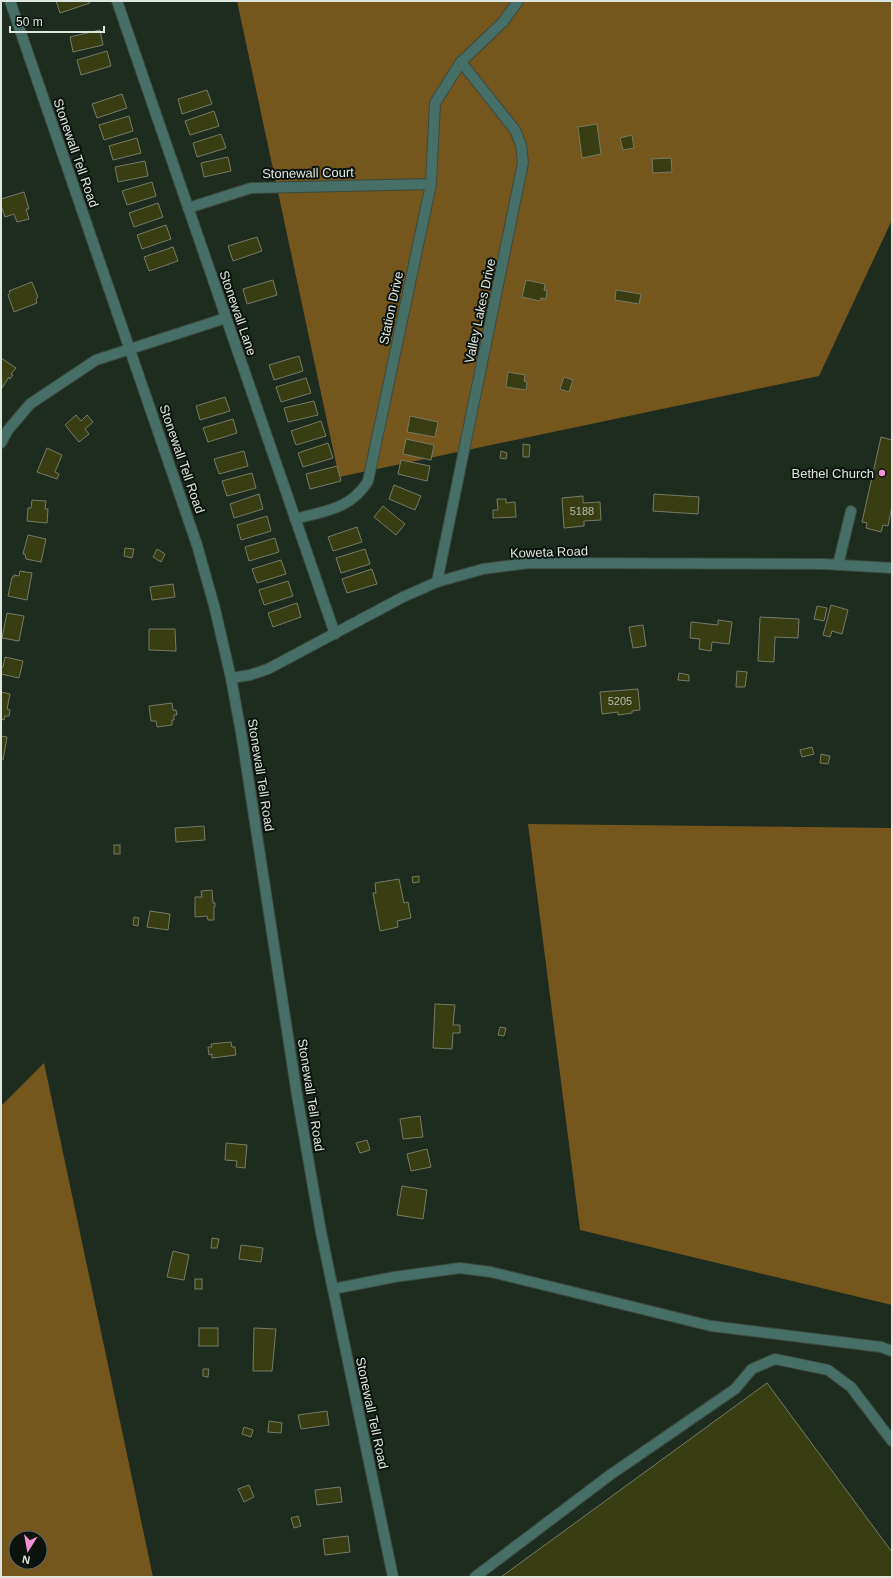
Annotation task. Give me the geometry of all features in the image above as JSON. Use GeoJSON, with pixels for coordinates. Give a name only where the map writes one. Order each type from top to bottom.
{"type":"FeatureCollection","features":[{"type":"Feature","properties":{"kind":"street","name":"Stonewall Tell Road"},"geometry":{"type":"LineString","coordinates":[[10,1],[131,349],[197,545],[215,609],[231,678],[242,738],[297,1095],[321,1232],[393,1577]]}},
{"type":"Feature","properties":{"kind":"street","name":"Stonewall Lane"},"geometry":{"type":"LineString","coordinates":[[117,1],[335,634]]}},
{"type":"Feature","properties":{"kind":"street","name":"Station Drive"},"geometry":{"type":"LineString","coordinates":[[295,519],[334,509],[352,500],[361,492],[368,481],[431,184],[435,104],[461,62],[503,22],[518,1]]}},
{"type":"Feature","properties":{"kind":"street","name":"Valley Lakes Drive"},"geometry":{"type":"LineString","coordinates":[[437,582],[523,163],[521,145],[515,130],[461,62]]}},
{"type":"Feature","properties":{"kind":"street","name":"Stonewall Court"},"geometry":{"type":"LineString","coordinates":[[188,208],[250,188],[431,184]]}},
{"type":"Feature","properties":{"kind":"street"},"geometry":{"type":"LineString","coordinates":[[1,443],[8,430],[30,404],[96,360],[226,318]]}},
{"type":"Feature","properties":{"kind":"street"},"geometry":{"type":"LineString","coordinates":[[838,564],[851,510]]}},
{"type":"Feature","properties":{"kind":"street","name":"Koweta Road"},"geometry":{"type":"LineString","coordinates":[[231,678],[250,675],[268,669],[403,597],[437,582],[482,569],[530,563],[838,564],[892,568]]}},
{"type":"Feature","properties":{"kind":"street"},"geometry":{"type":"LineString","coordinates":[[333,1289],[394,1277],[460,1268],[491,1272],[711,1326],[881,1347],[892,1352]]}},
{"type":"Feature","properties":{"kind":"street"},"geometry":{"type":"LineString","coordinates":[[475,1577],[610,1475],[735,1389],[752,1369],[775,1359],[828,1370],[851,1387],[892,1441]]}},
{"type":"Feature","properties":{"kind":"shaded area"},"geometry":{"type":"Polygon","coordinates":[[[237,1],[892,1],[892,220],[819,376],[339,477],[237,1]]]}},
{"type":"Feature","properties":{"kind":"shaded area"},"geometry":{"type":"Polygon","coordinates":[[[528,824],[892,828],[892,1305],[580,1230],[528,824]]]}},
{"type":"Feature","properties":{"kind":"shaded area"},"geometry":{"type":"Polygon","coordinates":[[[44,1063],[153,1577],[1,1577],[1,1106],[44,1063]]]}},
{"type":"Feature","properties":{"kind":"building"},"geometry":{"type":"Polygon","coordinates":[[[56,1],[89,1],[90,3],[60,13],[56,1]]]}},
{"type":"Feature","properties":{"kind":"building"},"geometry":{"type":"Polygon","coordinates":[[[100,30],[103,45],[73,52],[70,37],[100,30]]]}},
{"type":"Feature","properties":{"kind":"building"},"geometry":{"type":"Polygon","coordinates":[[[107,51],[111,66],[81,75],[77,60],[107,51]]]}},
{"type":"Feature","properties":{"kind":"building"},"geometry":{"type":"Polygon","coordinates":[[[207,90],[212,104],[182,114],[178,99],[207,90]]]}},
{"type":"Feature","properties":{"kind":"building"},"geometry":{"type":"Polygon","coordinates":[[[122,94],[127,108],[97,118],[92,104],[122,94]]]}},
{"type":"Feature","properties":{"kind":"building"},"geometry":{"type":"Polygon","coordinates":[[[214,111],[219,126],[190,135],[185,121],[214,111]]]}},
{"type":"Feature","properties":{"kind":"building"},"geometry":{"type":"Polygon","coordinates":[[[129,116],[133,131],[104,140],[99,125],[129,116]]]}},
{"type":"Feature","properties":{"kind":"building"},"geometry":{"type":"Polygon","coordinates":[[[597,124],[601,154],[582,158],[578,127],[597,124]]]}},
{"type":"Feature","properties":{"kind":"building"},"geometry":{"type":"Polygon","coordinates":[[[221,134],[226,148],[197,157],[193,143],[221,134]]]}},
{"type":"Feature","properties":{"kind":"building"},"geometry":{"type":"Polygon","coordinates":[[[632,135],[634,148],[623,150],[620,138],[632,135]]]}},
{"type":"Feature","properties":{"kind":"building"},"geometry":{"type":"Polygon","coordinates":[[[137,138],[141,153],[113,160],[109,146],[137,138]]]}},
{"type":"Feature","properties":{"kind":"building"},"geometry":{"type":"Polygon","coordinates":[[[228,157],[231,171],[204,177],[201,163],[228,157]]]}},
{"type":"Feature","properties":{"kind":"building"},"geometry":{"type":"Polygon","coordinates":[[[671,158],[672,172],[653,173],[652,159],[671,158]]]}},
{"type":"Feature","properties":{"kind":"building"},"geometry":{"type":"Polygon","coordinates":[[[145,161],[148,176],[118,182],[115,167],[145,161]]]}},
{"type":"Feature","properties":{"kind":"building"},"geometry":{"type":"Polygon","coordinates":[[[152,182],[156,196],[127,205],[122,191],[152,182]]]}},
{"type":"Feature","properties":{"kind":"building"},"geometry":{"type":"Polygon","coordinates":[[[24,192],[29,209],[26,209],[29,219],[17,222],[14,214],[5,217],[1,205],[1,199],[24,192]]]}},
{"type":"Feature","properties":{"kind":"building"},"geometry":{"type":"Polygon","coordinates":[[[158,203],[163,217],[134,227],[129,213],[158,203]]]}},
{"type":"Feature","properties":{"kind":"building"},"geometry":{"type":"Polygon","coordinates":[[[166,225],[171,239],[142,249],[137,235],[166,225]]]}},
{"type":"Feature","properties":{"kind":"building"},"geometry":{"type":"Polygon","coordinates":[[[257,237],[262,251],[233,261],[228,246],[257,237]]]}},
{"type":"Feature","properties":{"kind":"building"},"geometry":{"type":"Polygon","coordinates":[[[173,247],[178,261],[149,271],[144,257],[173,247]]]}},
{"type":"Feature","properties":{"kind":"building"},"geometry":{"type":"Polygon","coordinates":[[[273,280],[277,295],[247,304],[243,289],[273,280]]]}},
{"type":"Feature","properties":{"kind":"building"},"geometry":{"type":"Polygon","coordinates":[[[526,280],[545,284],[544,290],[547,291],[546,299],[541,298],[540,301],[522,297],[526,280]]]}},
{"type":"Feature","properties":{"kind":"building"},"geometry":{"type":"Polygon","coordinates":[[[32,282],[38,297],[36,299],[37,303],[14,312],[8,295],[10,293],[9,291],[32,282]]]}},
{"type":"Feature","properties":{"kind":"building"},"geometry":{"type":"Polygon","coordinates":[[[616,290],[641,294],[639,304],[615,300],[616,290]]]}},
{"type":"Feature","properties":{"kind":"building"},"geometry":{"type":"Polygon","coordinates":[[[299,356],[303,371],[274,380],[269,365],[299,356]]]}},
{"type":"Feature","properties":{"kind":"building"},"geometry":{"type":"Polygon","coordinates":[[[1,358],[16,368],[11,374],[13,375],[10,379],[9,377],[2,388],[1,358]]]}},
{"type":"Feature","properties":{"kind":"building"},"geometry":{"type":"Polygon","coordinates":[[[508,372],[525,375],[524,381],[527,382],[526,390],[506,387],[508,372]]]}},
{"type":"Feature","properties":{"kind":"building"},"geometry":{"type":"Polygon","coordinates":[[[564,377],[573,380],[569,392],[560,389],[564,377]]]}},
{"type":"Feature","properties":{"kind":"building"},"geometry":{"type":"Polygon","coordinates":[[[306,378],[311,393],[281,402],[276,387],[306,378]]]}},
{"type":"Feature","properties":{"kind":"building"},"geometry":{"type":"Polygon","coordinates":[[[225,397],[230,411],[200,420],[196,406],[225,397]]]}},
{"type":"Feature","properties":{"kind":"building"},"geometry":{"type":"Polygon","coordinates":[[[314,401],[318,415],[288,422],[284,408],[314,401]]]}},
{"type":"Feature","properties":{"kind":"building"},"geometry":{"type":"Polygon","coordinates":[[[76,415],[81,421],[87,415],[93,422],[85,429],[89,434],[79,442],[65,425],[76,415]]]}},
{"type":"Feature","properties":{"kind":"building"},"geometry":{"type":"Polygon","coordinates":[[[410,416],[438,422],[435,437],[407,432],[410,416]]]}},
{"type":"Feature","properties":{"kind":"building"},"geometry":{"type":"Polygon","coordinates":[[[233,419],[237,433],[208,442],[203,428],[233,419]]]}},
{"type":"Feature","properties":{"kind":"building"},"geometry":{"type":"Polygon","coordinates":[[[321,421],[326,436],[296,445],[291,431],[321,421]]]}},
{"type":"Feature","properties":{"kind":"building","name":"Bethel Church"},"geometry":{"type":"Polygon","coordinates":[[[881,437],[892,440],[892,506],[888,526],[883,525],[881,532],[866,528],[867,523],[862,522],[881,437]]]}},
{"type":"Feature","properties":{"kind":"building"},"geometry":{"type":"Polygon","coordinates":[[[406,439],[434,445],[431,460],[403,454],[406,439]]]}},
{"type":"Feature","properties":{"kind":"building"},"geometry":{"type":"Polygon","coordinates":[[[328,443],[333,458],[303,467],[298,453],[328,443]]]}},
{"type":"Feature","properties":{"kind":"building"},"geometry":{"type":"Polygon","coordinates":[[[523,444],[530,445],[529,457],[523,457],[523,444]]]}},
{"type":"Feature","properties":{"kind":"building"},"geometry":{"type":"Polygon","coordinates":[[[47,448],[62,455],[55,472],[59,474],[57,479],[37,472],[47,448]]]}},
{"type":"Feature","properties":{"kind":"building"},"geometry":{"type":"Polygon","coordinates":[[[244,451],[248,466],[219,474],[214,459],[244,451]]]}},
{"type":"Feature","properties":{"kind":"building"},"geometry":{"type":"Polygon","coordinates":[[[501,451],[507,453],[506,459],[500,458],[501,451]]]}},
{"type":"Feature","properties":{"kind":"building"},"geometry":{"type":"Polygon","coordinates":[[[401,460],[430,466],[427,481],[398,474],[401,460]]]}},
{"type":"Feature","properties":{"kind":"building"},"geometry":{"type":"Polygon","coordinates":[[[337,466],[341,481],[310,489],[306,474],[337,466]]]}},
{"type":"Feature","properties":{"kind":"building"},"geometry":{"type":"Polygon","coordinates":[[[252,473],[256,488],[227,496],[222,481],[252,473]]]}},
{"type":"Feature","properties":{"kind":"building"},"geometry":{"type":"Polygon","coordinates":[[[394,485],[421,496],[415,510],[389,499],[394,485]]]}},
{"type":"Feature","properties":{"kind":"building"},"geometry":{"type":"Polygon","coordinates":[[[259,494],[263,509],[234,518],[230,504],[259,494]]]}},
{"type":"Feature","properties":{"kind":"building"},"geometry":{"type":"Polygon","coordinates":[[[654,494],[699,497],[698,514],[653,511],[654,494]]]}},
{"type":"Feature","properties":{"kind":"building"},"geometry":{"type":"Polygon","coordinates":[[[583,496],[583,503],[600,502],[601,520],[584,521],[584,526],[564,528],[562,498],[583,496]]]}},
{"type":"Feature","properties":{"kind":"building"},"geometry":{"type":"Polygon","coordinates":[[[497,499],[506,499],[506,503],[515,502],[516,517],[493,518],[493,510],[498,510],[497,499]]]}},
{"type":"Feature","properties":{"kind":"building"},"geometry":{"type":"Polygon","coordinates":[[[32,500],[46,501],[45,509],[48,509],[47,523],[27,521],[28,508],[31,508],[32,500]]]}},
{"type":"Feature","properties":{"kind":"building"},"geometry":{"type":"Polygon","coordinates":[[[383,506],[405,524],[396,535],[374,517],[383,506]]]}},
{"type":"Feature","properties":{"kind":"building"},"geometry":{"type":"Polygon","coordinates":[[[267,516],[271,531],[241,540],[237,525],[267,516]]]}},
{"type":"Feature","properties":{"kind":"building"},"geometry":{"type":"Polygon","coordinates":[[[357,527],[362,542],[333,551],[328,537],[357,527]]]}},
{"type":"Feature","properties":{"kind":"building"},"geometry":{"type":"Polygon","coordinates":[[[28,535],[46,539],[41,562],[26,559],[25,554],[23,554],[28,535]]]}},
{"type":"Feature","properties":{"kind":"building"},"geometry":{"type":"Polygon","coordinates":[[[275,538],[279,552],[249,561],[245,547],[275,538]]]}},
{"type":"Feature","properties":{"kind":"building"},"geometry":{"type":"Polygon","coordinates":[[[125,548],[134,549],[132,558],[124,556],[125,548]]]}},
{"type":"Feature","properties":{"kind":"building"},"geometry":{"type":"Polygon","coordinates":[[[157,549],[165,554],[161,562],[153,557],[157,549]]]}},
{"type":"Feature","properties":{"kind":"building"},"geometry":{"type":"Polygon","coordinates":[[[365,549],[370,564],[341,573],[336,558],[365,549]]]}},
{"type":"Feature","properties":{"kind":"building"},"geometry":{"type":"Polygon","coordinates":[[[281,560],[286,574],[257,583],[252,569],[281,560]]]}},
{"type":"Feature","properties":{"kind":"building"},"geometry":{"type":"Polygon","coordinates":[[[372,569],[377,584],[347,593],[342,579],[372,569]]]}},
{"type":"Feature","properties":{"kind":"building"},"geometry":{"type":"Polygon","coordinates":[[[20,571],[32,573],[27,600],[8,596],[12,577],[14,577],[14,575],[19,576],[20,571]]]}},
{"type":"Feature","properties":{"kind":"building"},"geometry":{"type":"Polygon","coordinates":[[[288,581],[293,596],[264,605],[259,590],[288,581]]]}},
{"type":"Feature","properties":{"kind":"building"},"geometry":{"type":"Polygon","coordinates":[[[173,584],[175,597],[152,600],[150,587],[173,584]]]}},
{"type":"Feature","properties":{"kind":"building"},"geometry":{"type":"Polygon","coordinates":[[[297,603],[301,617],[273,627],[268,613],[297,603]]]}},
{"type":"Feature","properties":{"kind":"building"},"geometry":{"type":"Polygon","coordinates":[[[831,605],[848,610],[842,634],[832,631],[830,637],[823,635],[831,605]]]}},
{"type":"Feature","properties":{"kind":"building"},"geometry":{"type":"Polygon","coordinates":[[[817,606],[827,608],[824,621],[814,619],[817,606]]]}},
{"type":"Feature","properties":{"kind":"building"},"geometry":{"type":"Polygon","coordinates":[[[7,613],[24,616],[19,641],[2,638],[7,613]]]}},
{"type":"Feature","properties":{"kind":"building"},"geometry":{"type":"Polygon","coordinates":[[[760,617],[799,619],[798,638],[775,637],[774,662],[758,661],[760,617]]]}},
{"type":"Feature","properties":{"kind":"building"},"geometry":{"type":"Polygon","coordinates":[[[718,620],[732,622],[729,644],[712,642],[711,651],[699,649],[700,639],[690,638],[691,622],[718,625],[718,620]]]}},
{"type":"Feature","properties":{"kind":"building"},"geometry":{"type":"Polygon","coordinates":[[[643,625],[646,646],[633,648],[629,627],[643,625]]]}},
{"type":"Feature","properties":{"kind":"building"},"geometry":{"type":"Polygon","coordinates":[[[149,629],[175,629],[176,651],[149,650],[149,629]]]}},
{"type":"Feature","properties":{"kind":"building"},"geometry":{"type":"Polygon","coordinates":[[[5,657],[23,661],[19,678],[1,674],[1,667],[3,667],[5,657]]]}},
{"type":"Feature","properties":{"kind":"building"},"geometry":{"type":"Polygon","coordinates":[[[737,671],[747,672],[745,687],[736,687],[737,671]]]}},
{"type":"Feature","properties":{"kind":"building"},"geometry":{"type":"Polygon","coordinates":[[[679,673],[689,675],[689,681],[678,680],[679,673]]]}},
{"type":"Feature","properties":{"kind":"building"},"geometry":{"type":"Polygon","coordinates":[[[638,689],[640,710],[618,715],[618,712],[602,714],[600,692],[638,689]]]}},
{"type":"Feature","properties":{"kind":"building"},"geometry":{"type":"Polygon","coordinates":[[[1,692],[10,694],[7,709],[10,710],[9,716],[5,716],[4,720],[1,719],[1,692]]]}},
{"type":"Feature","properties":{"kind":"building"},"geometry":{"type":"Polygon","coordinates":[[[172,703],[173,710],[176,710],[177,715],[174,715],[172,725],[157,727],[156,721],[151,721],[149,706],[172,703]]]}},
{"type":"Feature","properties":{"kind":"building"},"geometry":{"type":"Polygon","coordinates":[[[1,736],[7,737],[3,760],[1,759],[1,736]]]}},
{"type":"Feature","properties":{"kind":"building"},"geometry":{"type":"Polygon","coordinates":[[[812,747],[814,754],[802,757],[800,750],[812,747]]]}},
{"type":"Feature","properties":{"kind":"building"},"geometry":{"type":"Polygon","coordinates":[[[821,754],[830,756],[828,764],[820,763],[821,754]]]}},
{"type":"Feature","properties":{"kind":"building"},"geometry":{"type":"Polygon","coordinates":[[[204,826],[205,840],[176,842],[175,828],[204,826]]]}},
{"type":"Feature","properties":{"kind":"building"},"geometry":{"type":"Polygon","coordinates":[[[114,845],[120,845],[120,854],[114,854],[114,845]]]}},
{"type":"Feature","properties":{"kind":"building"},"geometry":{"type":"Polygon","coordinates":[[[419,876],[419,882],[413,883],[412,877],[419,876]]]}},
{"type":"Feature","properties":{"kind":"building"},"geometry":{"type":"Polygon","coordinates":[[[399,879],[404,903],[408,902],[411,918],[397,921],[398,927],[380,931],[373,893],[376,893],[375,883],[399,879]]]}},
{"type":"Feature","properties":{"kind":"building"},"geometry":{"type":"Polygon","coordinates":[[[212,890],[213,903],[215,903],[214,920],[208,920],[207,916],[195,917],[195,897],[202,897],[201,891],[212,890]]]}},
{"type":"Feature","properties":{"kind":"building"},"geometry":{"type":"Polygon","coordinates":[[[150,911],[170,914],[168,930],[147,927],[150,911]]]}},
{"type":"Feature","properties":{"kind":"building"},"geometry":{"type":"Polygon","coordinates":[[[134,917],[139,918],[138,926],[133,925],[134,917]]]}},
{"type":"Feature","properties":{"kind":"building"},"geometry":{"type":"Polygon","coordinates":[[[435,1004],[455,1005],[453,1025],[460,1025],[460,1033],[453,1033],[452,1049],[433,1048],[435,1004]]]}},
{"type":"Feature","properties":{"kind":"building"},"geometry":{"type":"Polygon","coordinates":[[[500,1027],[506,1028],[504,1036],[498,1035],[500,1027]]]}},
{"type":"Feature","properties":{"kind":"building"},"geometry":{"type":"Polygon","coordinates":[[[231,1042],[232,1047],[235,1047],[236,1055],[212,1058],[212,1054],[209,1055],[208,1047],[212,1047],[211,1044],[231,1042]]]}},
{"type":"Feature","properties":{"kind":"building"},"geometry":{"type":"Polygon","coordinates":[[[420,1116],[423,1137],[403,1139],[400,1119],[420,1116]]]}},
{"type":"Feature","properties":{"kind":"building"},"geometry":{"type":"Polygon","coordinates":[[[367,1140],[370,1150],[360,1153],[356,1143],[367,1140]]]}},
{"type":"Feature","properties":{"kind":"building"},"geometry":{"type":"Polygon","coordinates":[[[226,1143],[247,1145],[245,1168],[236,1167],[237,1161],[225,1160],[226,1143]]]}},
{"type":"Feature","properties":{"kind":"building"},"geometry":{"type":"Polygon","coordinates":[[[427,1149],[431,1167],[411,1171],[407,1154],[427,1149]]]}},
{"type":"Feature","properties":{"kind":"building"},"geometry":{"type":"Polygon","coordinates":[[[402,1186],[427,1190],[423,1219],[397,1215],[402,1186]]]}},
{"type":"Feature","properties":{"kind":"building"},"geometry":{"type":"Polygon","coordinates":[[[212,1238],[219,1239],[217,1248],[211,1248],[212,1238]]]}},
{"type":"Feature","properties":{"kind":"building"},"geometry":{"type":"Polygon","coordinates":[[[241,1245],[263,1248],[261,1262],[239,1259],[241,1245]]]}},
{"type":"Feature","properties":{"kind":"building"},"geometry":{"type":"Polygon","coordinates":[[[173,1251],[189,1255],[184,1280],[167,1277],[173,1251]]]}},
{"type":"Feature","properties":{"kind":"building"},"geometry":{"type":"Polygon","coordinates":[[[195,1279],[202,1279],[202,1289],[195,1289],[195,1279]]]}},
{"type":"Feature","properties":{"kind":"building"},"geometry":{"type":"Polygon","coordinates":[[[199,1328],[218,1328],[218,1346],[199,1346],[199,1328]]]}},
{"type":"Feature","properties":{"kind":"building"},"geometry":{"type":"Polygon","coordinates":[[[254,1328],[276,1329],[272,1371],[253,1371],[254,1328]]]}},
{"type":"Feature","properties":{"kind":"building"},"geometry":{"type":"Polygon","coordinates":[[[203,1369],[209,1369],[208,1377],[203,1376],[203,1369]]]}},
{"type":"Feature","properties":{"kind":"building"},"geometry":{"type":"Polygon","coordinates":[[[767,1383],[892,1552],[892,1577],[501,1577],[767,1383]]]}},
{"type":"Feature","properties":{"kind":"building"},"geometry":{"type":"Polygon","coordinates":[[[327,1411],[329,1425],[301,1429],[298,1415],[327,1411]]]}},
{"type":"Feature","properties":{"kind":"building"},"geometry":{"type":"Polygon","coordinates":[[[269,1421],[282,1423],[281,1433],[268,1432],[269,1421]]]}},
{"type":"Feature","properties":{"kind":"building"},"geometry":{"type":"Polygon","coordinates":[[[244,1427],[253,1430],[251,1437],[242,1434],[244,1427]]]}},
{"type":"Feature","properties":{"kind":"building"},"geometry":{"type":"Polygon","coordinates":[[[249,1485],[254,1497],[244,1502],[238,1489],[249,1485]]]}},
{"type":"Feature","properties":{"kind":"building"},"geometry":{"type":"Polygon","coordinates":[[[340,1487],[342,1502],[317,1505],[315,1490],[340,1487]]]}},
{"type":"Feature","properties":{"kind":"building"},"geometry":{"type":"Polygon","coordinates":[[[298,1516],[301,1526],[294,1528],[291,1518],[298,1516]]]}},
{"type":"Feature","properties":{"kind":"building"},"geometry":{"type":"Polygon","coordinates":[[[348,1536],[350,1552],[325,1555],[323,1539],[348,1536]]]}},
{"type":"Feature","properties":{"kind":"place","name":"Bethel Church"},"geometry":{"type":"Point","coordinates":[882,473]}}]}
